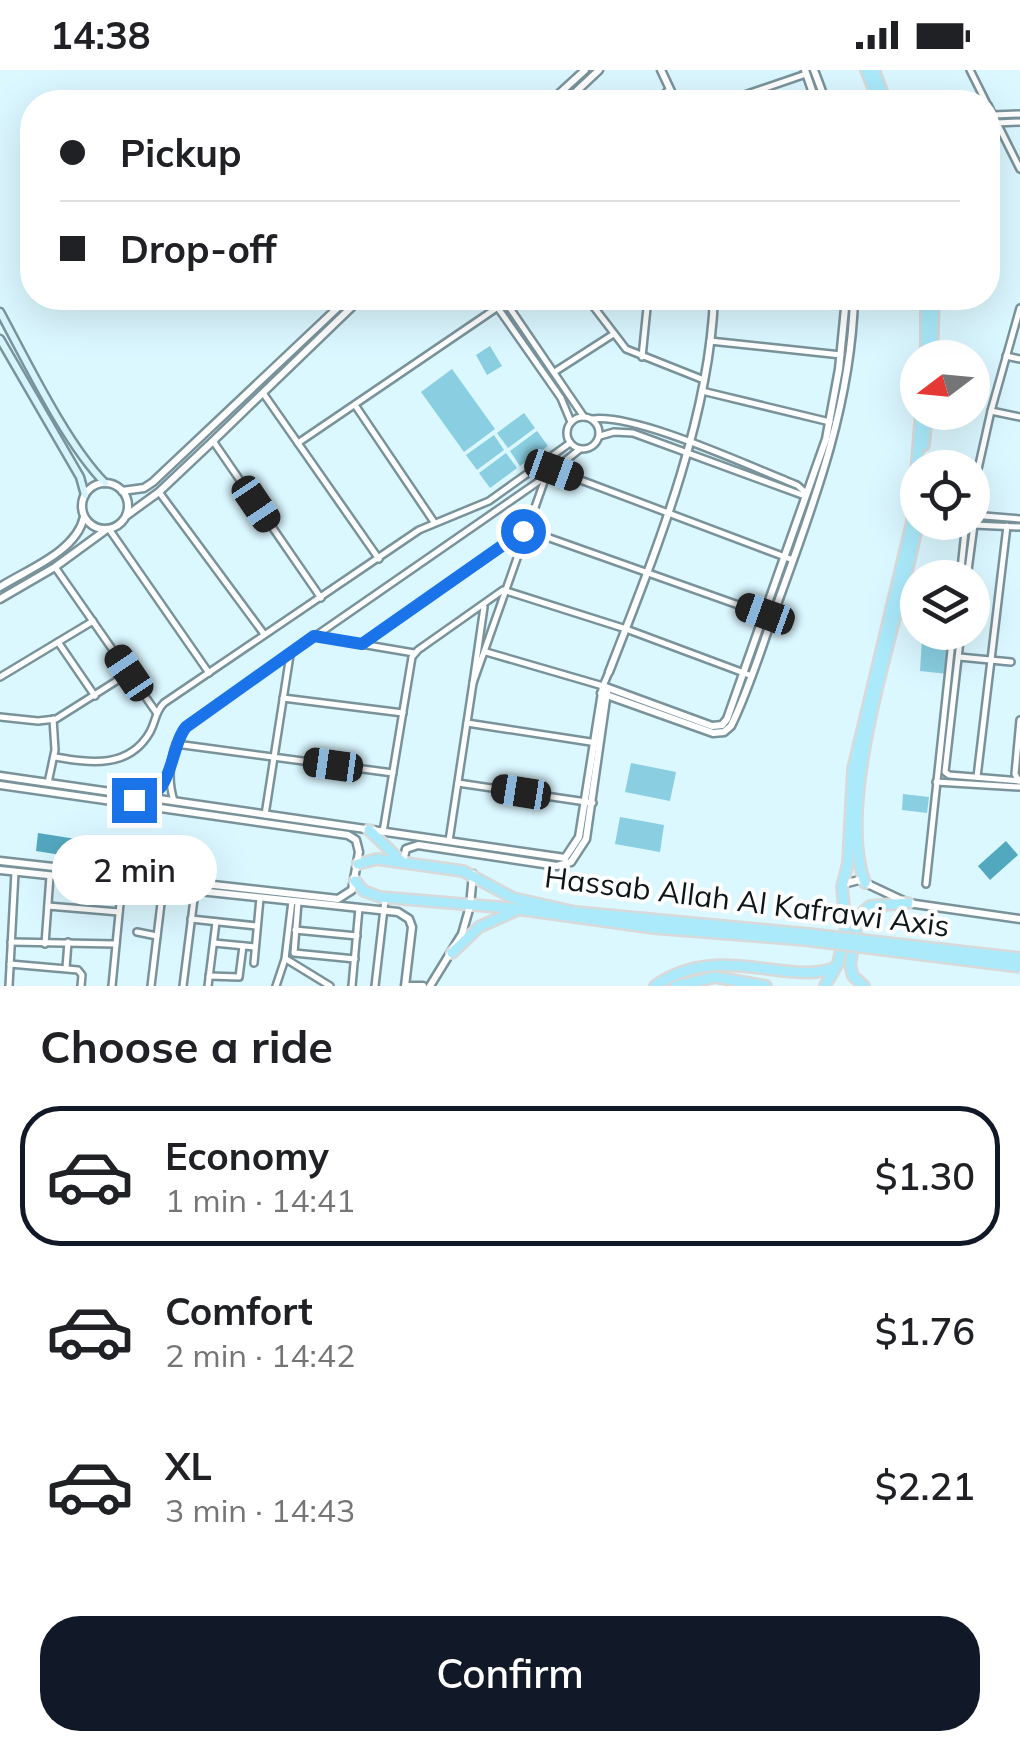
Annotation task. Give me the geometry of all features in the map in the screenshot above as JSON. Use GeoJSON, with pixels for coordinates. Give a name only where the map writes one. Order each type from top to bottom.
{"type":"FeatureCollection","features":[{"type":"Feature","properties":{"kind":"main road"},"geometry":{"type":"LineString","coordinates":[[929,340],[930,310]]}},
{"type":"Feature","properties":{"kind":"main road"},"geometry":{"type":"LineString","coordinates":[[0,312],[64,425],[105,483]]}},
{"type":"Feature","properties":{"kind":"main road"},"geometry":{"type":"LineString","coordinates":[[0,339],[80,476],[85,495]]}},
{"type":"Feature","properties":{"kind":"main road"},"geometry":{"type":"LineString","coordinates":[[654,986],[679,972],[704,967],[820,983],[836,966],[846,924],[842,884],[848,864],[850,793],[858,742],[912,522],[922,430]]}},
{"type":"Feature","properties":{"kind":"main road"},"geometry":{"type":"LineString","coordinates":[[865,883],[856,847],[864,758],[914,540]]}},
{"type":"Feature","properties":{"kind":"main road"},"geometry":{"type":"LineString","coordinates":[[369,830],[402,861]]}},
{"type":"Feature","properties":{"kind":"main road","name":"Hassab Allah Al Kafrawi Axis"},"geometry":{"type":"LineString","coordinates":[[358,864],[373,859],[402,861],[474,874],[514,898],[557,909],[1020,958]]}},
{"type":"Feature","properties":{"kind":"main road","name":"Hassab Allah Al Kafrawi Axis"},"geometry":{"type":"LineString","coordinates":[[355,881],[368,893],[385,898],[520,910],[591,922],[807,937],[1020,966]]}},
{"type":"Feature","properties":{"kind":"main road"},"geometry":{"type":"LineString","coordinates":[[864,986],[850,965],[858,917],[870,906],[908,903]]}},
{"type":"Feature","properties":{"kind":"main road"},"geometry":{"type":"LineString","coordinates":[[452,953],[478,927],[520,910]]}},
{"type":"Feature","properties":{"kind":"main road"},"geometry":{"type":"LineString","coordinates":[[676,986],[716,977],[766,986]]}},
{"type":"Feature","properties":{"kind":"street"},"geometry":{"type":"LineString","coordinates":[[563,90],[585,70]]}},
{"type":"Feature","properties":{"kind":"street"},"geometry":{"type":"LineString","coordinates":[[578,90],[599,70]]}},
{"type":"Feature","properties":{"kind":"street"},"geometry":{"type":"LineString","coordinates":[[663,71],[670,89]]}},
{"type":"Feature","properties":{"kind":"street"},"geometry":{"type":"LineString","coordinates":[[757,90],[810,71]]}},
{"type":"Feature","properties":{"kind":"street"},"geometry":{"type":"LineString","coordinates":[[1000,130],[1020,168]]}},
{"type":"Feature","properties":{"kind":"street"},"geometry":{"type":"LineString","coordinates":[[982,450],[1020,308]]}},
{"type":"Feature","properties":{"kind":"street"},"geometry":{"type":"LineString","coordinates":[[0,587],[70,543],[81,528],[85,495],[94,486],[105,483],[122,490],[144,488],[153,482],[335,310]]}},
{"type":"Feature","properties":{"kind":"street"},"geometry":{"type":"LineString","coordinates":[[0,599],[120,524],[214,441],[349,310]]}},
{"type":"Feature","properties":{"kind":"street"},"geometry":{"type":"LineString","coordinates":[[298,443],[494,310]]}},
{"type":"Feature","properties":{"kind":"street"},"geometry":{"type":"LineString","coordinates":[[500,310],[561,398],[572,422],[567,433],[570,443],[580,449]]}},
{"type":"Feature","properties":{"kind":"street"},"geometry":{"type":"LineString","coordinates":[[511,310],[599,428],[600,436]]}},
{"type":"Feature","properties":{"kind":"street"},"geometry":{"type":"LineString","coordinates":[[595,310],[626,349],[704,380]]}},
{"type":"Feature","properties":{"kind":"street"},"geometry":{"type":"LineString","coordinates":[[642,358],[647,310]]}},
{"type":"Feature","properties":{"kind":"street"},"geometry":{"type":"LineString","coordinates":[[402,861],[406,849],[416,844],[557,866],[567,864],[572,857],[589,803],[609,672],[686,452],[702,391],[713,310]]}},
{"type":"Feature","properties":{"kind":"street"},"geometry":{"type":"LineString","coordinates":[[824,458],[845,310]]}},
{"type":"Feature","properties":{"kind":"street"},"geometry":{"type":"LineString","coordinates":[[486,652],[717,726],[728,719],[748,674],[824,458],[848,369],[853,310]]}},
{"type":"Feature","properties":{"kind":"street"},"geometry":{"type":"LineString","coordinates":[[309,334],[316,342]]}},
{"type":"Feature","properties":{"kind":"street"},"geometry":{"type":"LineString","coordinates":[[554,371],[612,334]]}},
{"type":"Feature","properties":{"kind":"street"},"geometry":{"type":"LineString","coordinates":[[710,341],[841,355]]}},
{"type":"Feature","properties":{"kind":"street"},"geometry":{"type":"LineString","coordinates":[[1006,356],[1020,359]]}},
{"type":"Feature","properties":{"kind":"street"},"geometry":{"type":"LineString","coordinates":[[702,391],[830,422]]}},
{"type":"Feature","properties":{"kind":"street"},"geometry":{"type":"LineString","coordinates":[[263,394],[378,559]]}},
{"type":"Feature","properties":{"kind":"street"},"geometry":{"type":"LineString","coordinates":[[355,406],[434,522]]}},
{"type":"Feature","properties":{"kind":"street"},"geometry":{"type":"LineString","coordinates":[[991,411],[1020,418]]}},
{"type":"Feature","properties":{"kind":"street"},"geometry":{"type":"LineString","coordinates":[[572,422],[588,418],[619,420],[688,442],[797,485],[812,497]]}},
{"type":"Feature","properties":{"kind":"street"},"geometry":{"type":"LineString","coordinates":[[174,802],[169,776],[176,744],[190,723],[580,449],[591,448],[600,436],[632,433],[812,497]]}},
{"type":"Feature","properties":{"kind":"street"},"geometry":{"type":"LineString","coordinates":[[214,441],[321,598]]}},
{"type":"Feature","properties":{"kind":"street"},"geometry":{"type":"LineString","coordinates":[[54,757],[97,764],[114,761],[145,739],[164,703],[434,522],[488,501],[570,443]]}},
{"type":"Feature","properties":{"kind":"street"},"geometry":{"type":"LineString","coordinates":[[554,470],[790,558]]}},
{"type":"Feature","properties":{"kind":"street"},"geometry":{"type":"LineString","coordinates":[[473,683],[545,477]]}},
{"type":"Feature","properties":{"kind":"street"},"geometry":{"type":"LineString","coordinates":[[122,490],[128,502],[126,516]]}},
{"type":"Feature","properties":{"kind":"street"},"geometry":{"type":"LineString","coordinates":[[158,492],[265,635]]}},
{"type":"Feature","properties":{"kind":"street"},"geometry":{"type":"LineString","coordinates":[[84,516],[91,525],[108,529],[209,673]]}},
{"type":"Feature","properties":{"kind":"street"},"geometry":{"type":"LineString","coordinates":[[990,518],[1020,523]]}},
{"type":"Feature","properties":{"kind":"street"},"geometry":{"type":"LineString","coordinates":[[967,560],[973,527],[1020,523]]}},
{"type":"Feature","properties":{"kind":"street"},"geometry":{"type":"LineString","coordinates":[[977,777],[1006,526]]}},
{"type":"Feature","properties":{"kind":"street"},"geometry":{"type":"LineString","coordinates":[[527,530],[768,616]]}},
{"type":"Feature","properties":{"kind":"street"},"geometry":{"type":"LineString","coordinates":[[362,644],[527,530]]}},
{"type":"Feature","properties":{"kind":"street"},"geometry":{"type":"LineString","coordinates":[[55,567],[156,712]]}},
{"type":"Feature","properties":{"kind":"street"},"geometry":{"type":"LineString","coordinates":[[314,636],[414,653],[506,590]]}},
{"type":"Feature","properties":{"kind":"street"},"geometry":{"type":"LineString","coordinates":[[506,590],[748,674]]}},
{"type":"Feature","properties":{"kind":"street"},"geometry":{"type":"LineString","coordinates":[[449,842],[484,606]]}},
{"type":"Feature","properties":{"kind":"street"},"geometry":{"type":"LineString","coordinates":[[0,677],[93,620]]}},
{"type":"Feature","properties":{"kind":"street"},"geometry":{"type":"LineString","coordinates":[[58,642],[95,696]]}},
{"type":"Feature","properties":{"kind":"street"},"geometry":{"type":"LineString","coordinates":[[926,884],[952,650]]}},
{"type":"Feature","properties":{"kind":"street"},"geometry":{"type":"LineString","coordinates":[[959,650],[944,770],[948,775],[1018,783]]}},
{"type":"Feature","properties":{"kind":"street"},"geometry":{"type":"LineString","coordinates":[[265,815],[290,653]]}},
{"type":"Feature","properties":{"kind":"street"},"geometry":{"type":"LineString","coordinates":[[383,832],[414,653]]}},
{"type":"Feature","properties":{"kind":"street"},"geometry":{"type":"LineString","coordinates":[[958,657],[1011,662]]}},
{"type":"Feature","properties":{"kind":"street"},"geometry":{"type":"LineString","coordinates":[[0,716],[53,719],[129,673]]}},
{"type":"Feature","properties":{"kind":"street"},"geometry":{"type":"LineString","coordinates":[[283,698],[403,712]]}},
{"type":"Feature","properties":{"kind":"street"},"geometry":{"type":"LineString","coordinates":[[48,783],[54,757],[53,719]]}},
{"type":"Feature","properties":{"kind":"street"},"geometry":{"type":"LineString","coordinates":[[468,724],[596,743]]}},
{"type":"Feature","properties":{"kind":"street"},"geometry":{"type":"LineString","coordinates":[[1018,783],[1015,772],[1020,725]]}},
{"type":"Feature","properties":{"kind":"street"},"geometry":{"type":"LineString","coordinates":[[176,744],[393,773]]}},
{"type":"Feature","properties":{"kind":"street"},"geometry":{"type":"LineString","coordinates":[[0,776],[113,797]]}},
{"type":"Feature","properties":{"kind":"street"},"geometry":{"type":"LineString","coordinates":[[136,800],[158,789],[169,776]]}},
{"type":"Feature","properties":{"kind":"street"},"geometry":{"type":"LineString","coordinates":[[936,782],[1018,783]]}},
{"type":"Feature","properties":{"kind":"street"},"geometry":{"type":"LineString","coordinates":[[458,783],[589,803]]}},
{"type":"Feature","properties":{"kind":"street"},"geometry":{"type":"LineString","coordinates":[[0,785],[136,800],[348,835],[359,846],[355,881],[350,893],[338,899],[0,861]]}},
{"type":"Feature","properties":{"kind":"street"},"geometry":{"type":"LineString","coordinates":[[146,797],[558,859],[572,857]]}},
{"type":"Feature","properties":{"kind":"street"},"geometry":{"type":"LineString","coordinates":[[0,870],[402,913],[412,923],[406,986],[427,986],[452,953],[470,906],[474,874]]}},
{"type":"Feature","properties":{"kind":"street"},"geometry":{"type":"LineString","coordinates":[[9,986],[15,872]]}},
{"type":"Feature","properties":{"kind":"street"},"geometry":{"type":"LineString","coordinates":[[46,944],[50,876]]}},
{"type":"Feature","properties":{"kind":"street"},"geometry":{"type":"LineString","coordinates":[[842,884],[853,880],[908,903],[1020,919]]}},
{"type":"Feature","properties":{"kind":"street"},"geometry":{"type":"LineString","coordinates":[[112,986],[122,883]]}},
{"type":"Feature","properties":{"kind":"street"},"geometry":{"type":"LineString","coordinates":[[150,986],[163,888]]}},
{"type":"Feature","properties":{"kind":"street"},"geometry":{"type":"LineString","coordinates":[[183,986],[195,891]]}},
{"type":"Feature","properties":{"kind":"street"},"geometry":{"type":"LineString","coordinates":[[254,963],[260,898]]}},
{"type":"Feature","properties":{"kind":"street"},"geometry":{"type":"LineString","coordinates":[[375,986],[385,898]]}},
{"type":"Feature","properties":{"kind":"street"},"geometry":{"type":"LineString","coordinates":[[295,901],[295,954],[355,959]]}},
{"type":"Feature","properties":{"kind":"street"},"geometry":{"type":"LineString","coordinates":[[276,986],[295,901]]}},
{"type":"Feature","properties":{"kind":"street"},"geometry":{"type":"LineString","coordinates":[[0,902],[13,904]]}},
{"type":"Feature","properties":{"kind":"street"},"geometry":{"type":"LineString","coordinates":[[48,906],[119,912]]}},
{"type":"Feature","properties":{"kind":"street"},"geometry":{"type":"LineString","coordinates":[[352,986],[359,908]]}},
{"type":"Feature","properties":{"kind":"street"},"geometry":{"type":"LineString","coordinates":[[191,919],[257,926]]}},
{"type":"Feature","properties":{"kind":"street"},"geometry":{"type":"LineString","coordinates":[[208,986],[216,922]]}},
{"type":"Feature","properties":{"kind":"street"},"geometry":{"type":"LineString","coordinates":[[0,930],[12,931]]}},
{"type":"Feature","properties":{"kind":"street"},"geometry":{"type":"LineString","coordinates":[[295,930],[357,936]]}},
{"type":"Feature","properties":{"kind":"street"},"geometry":{"type":"LineString","coordinates":[[137,932],[157,936]]}},
{"type":"Feature","properties":{"kind":"street"},"geometry":{"type":"LineString","coordinates":[[11,942],[116,944]]}},
{"type":"Feature","properties":{"kind":"street"},"geometry":{"type":"LineString","coordinates":[[66,968],[68,942]]}},
{"type":"Feature","properties":{"kind":"street"},"geometry":{"type":"LineString","coordinates":[[214,943],[255,947]]}},
{"type":"Feature","properties":{"kind":"street"},"geometry":{"type":"LineString","coordinates":[[209,976],[239,977],[243,946]]}},
{"type":"Feature","properties":{"kind":"street"},"geometry":{"type":"LineString","coordinates":[[285,959],[330,986]]}},
{"type":"Feature","properties":{"kind":"street"},"geometry":{"type":"LineString","coordinates":[[10,964],[80,972],[81,986]]}},
{"type":"Feature","properties":{"kind":"shaded area"},"geometry":{"type":"Polygon","coordinates":[[[490,346],[502,366],[487,375],[476,355],[490,346]]]}},
{"type":"Feature","properties":{"kind":"shaded area"},"geometry":{"type":"Polygon","coordinates":[[[452,369],[495,429],[464,452],[421,392],[452,369]]]}},
{"type":"Feature","properties":{"kind":"shaded area"},"geometry":{"type":"Polygon","coordinates":[[[524,413],[535,428],[508,448],[497,433],[524,413]]]}},
{"type":"Feature","properties":{"kind":"shaded area"},"geometry":{"type":"Polygon","coordinates":[[[537,431],[548,446],[520,466],[510,451],[537,431]]]}},
{"type":"Feature","properties":{"kind":"shaded area"},"geometry":{"type":"Polygon","coordinates":[[[494,435],[504,450],[477,470],[466,455],[494,435]]]}},
{"type":"Feature","properties":{"kind":"shaded area"},"geometry":{"type":"Polygon","coordinates":[[[506,453],[517,468],[490,488],[479,473],[506,453]]]}},
{"type":"Feature","properties":{"kind":"shaded area"},"geometry":{"type":"Polygon","coordinates":[[[921,650],[950,650],[948,674],[920,671],[921,650]]]}},
{"type":"Feature","properties":{"kind":"shaded area"},"geometry":{"type":"Polygon","coordinates":[[[631,763],[676,772],[670,801],[625,792],[631,763]]]}},
{"type":"Feature","properties":{"kind":"shaded area"},"geometry":{"type":"Polygon","coordinates":[[[903,794],[929,797],[927,813],[902,810],[903,794]]]}},
{"type":"Feature","properties":{"kind":"shaded area"},"geometry":{"type":"Polygon","coordinates":[[[620,817],[664,825],[660,852],[615,844],[620,817]]]}},
{"type":"Feature","properties":{"kind":"shaded area"},"geometry":{"type":"Polygon","coordinates":[[[38,833],[76,839],[74,857],[36,851],[38,833]]]}},
{"type":"Feature","properties":{"kind":"shaded area"},"geometry":{"type":"Polygon","coordinates":[[[1006,841],[1018,855],[990,880],[978,866],[1006,841]]]}},
{"type":"Feature","properties":{"kind":"route"},"geometry":{"type":"LineString","coordinates":[[134,800],[136,796],[153,794],[169,776],[176,744],[186,727],[314,636],[362,644],[523,531]]}}]}
